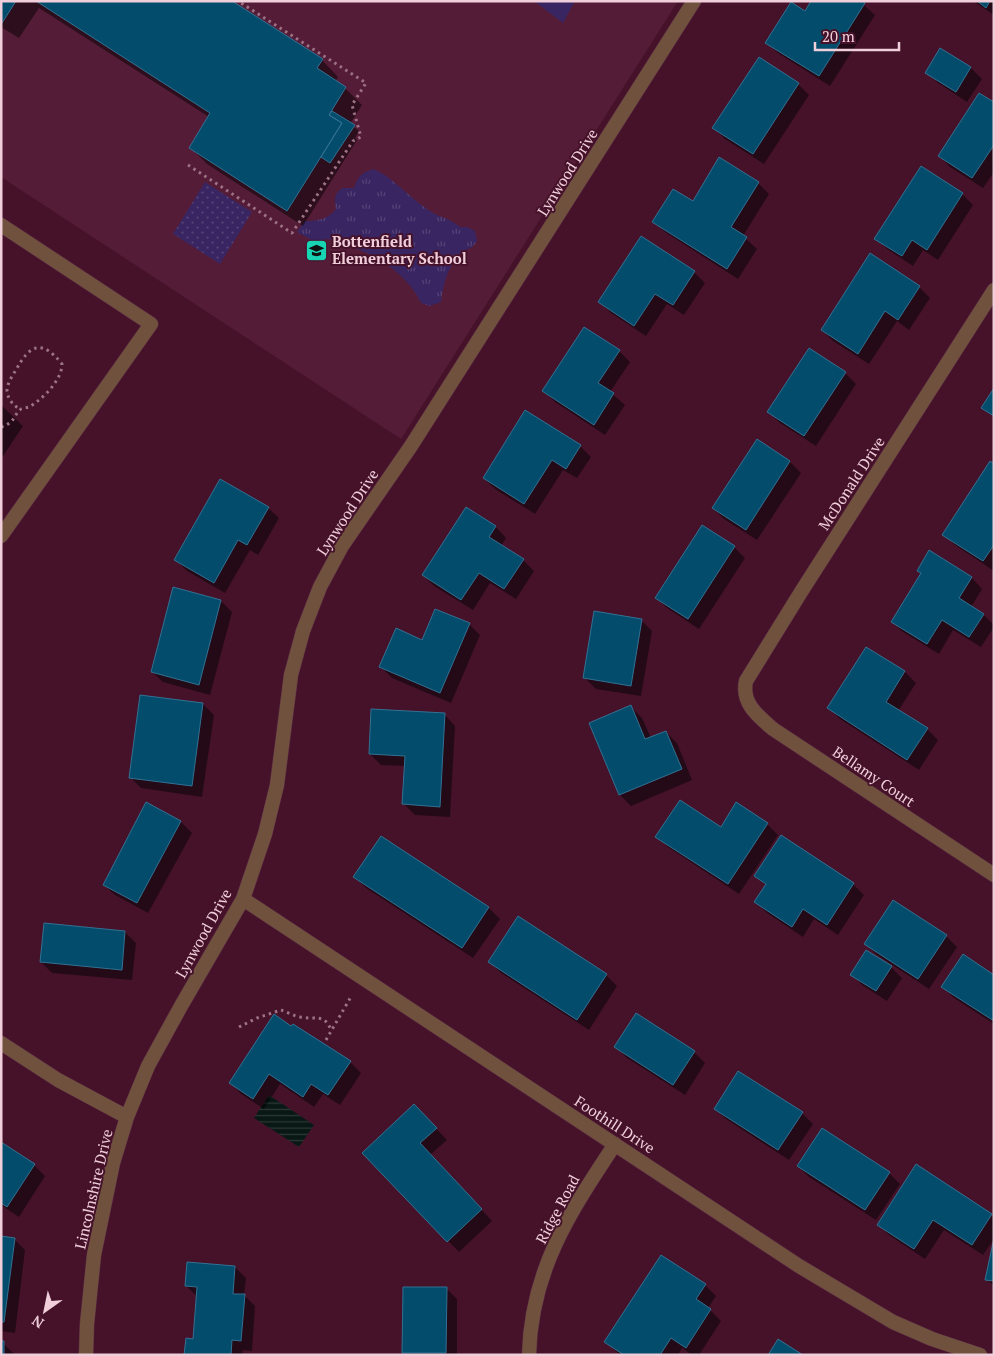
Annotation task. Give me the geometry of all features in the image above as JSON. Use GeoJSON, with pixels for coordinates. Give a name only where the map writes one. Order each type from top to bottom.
{"type":"FeatureCollection","features":[{"type":"Feature","properties":{"kind":"street","name":"Lynwood Drive"},"geometry":{"type":"LineString","coordinates":[[127,1117],[148,1066],[243,898],[265,834],[277,785],[291,675],[303,632],[320,587],[342,546],[411,446],[694,1]]}},
{"type":"Feature","properties":{"kind":"street"},"geometry":{"type":"LineString","coordinates":[[1,225],[151,324],[1,536]]}},
{"type":"Feature","properties":{"kind":"street","name":"McDonald Drive"},"geometry":{"type":"LineString","coordinates":[[745,696],[746,681],[994,290]]}},
{"type":"Feature","properties":{"kind":"street","name":"Bellamy Court"},"geometry":{"type":"LineString","coordinates":[[745,696],[753,711],[774,729],[994,875]]}},
{"type":"Feature","properties":{"kind":"street","name":"Foothill Drive"},"geometry":{"type":"LineString","coordinates":[[243,898],[799,1266],[893,1322],[932,1340],[980,1355]]}},
{"type":"Feature","properties":{"kind":"street","name":"Lincolnshire Drive"},"geometry":{"type":"LineString","coordinates":[[1,1043],[58,1080],[127,1117],[113,1163],[94,1255],[86,1355]]}},
{"type":"Feature","properties":{"kind":"street","name":"Ridge Road"},"geometry":{"type":"LineString","coordinates":[[529,1355],[536,1295],[554,1244],[584,1191],[615,1144]]}},
{"type":"Feature","properties":{"kind":"path"},"geometry":{"type":"LineString","coordinates":[[188,165],[292,233],[353,141],[361,138],[352,105],[366,83],[238,1]]}},
{"type":"Feature","properties":{"kind":"path"},"geometry":{"type":"LineString","coordinates":[[1,427],[12,422],[21,410],[29,407],[48,390],[62,370],[62,364],[48,350],[39,347],[31,349],[23,357],[8,384],[9,398],[21,410]]}},
{"type":"Feature","properties":{"kind":"path"},"geometry":{"type":"LineString","coordinates":[[326,1040],[363,978]]}},
{"type":"Feature","properties":{"kind":"path"},"geometry":{"type":"LineString","coordinates":[[239,1027],[257,1018],[281,1010],[299,1017],[317,1017],[330,1026],[331,1031]]}},
{"type":"Feature","properties":{"kind":"shaded area","name":"Bottenfield Elementary School"},"geometry":{"type":"Polygon","coordinates":[[[1,1],[678,1],[401,439],[1,177],[1,1]]]}},
{"type":"Feature","properties":{"kind":"shaded area"},"geometry":{"type":"Polygon","coordinates":[[[269,1095],[314,1125],[299,1147],[254,1118],[269,1095]]]}},
{"type":"Feature","properties":{"kind":"green space"},"geometry":{"type":"Polygon","coordinates":[[[534,1],[575,1],[563,23],[534,1]]]}},
{"type":"Feature","properties":{"kind":"green space"},"geometry":{"type":"Polygon","coordinates":[[[374,169],[435,214],[460,227],[467,227],[475,231],[477,241],[472,247],[456,258],[449,269],[441,302],[430,306],[421,303],[415,292],[398,273],[365,252],[327,239],[315,242],[297,232],[305,221],[318,220],[330,215],[336,209],[335,197],[339,190],[342,188],[354,188],[361,175],[374,169]]]}},
{"type":"Feature","properties":{"kind":"green space"},"geometry":{"type":"Polygon","coordinates":[[[205,182],[252,212],[220,264],[173,234],[205,182]]]}},
{"type":"Feature","properties":{"kind":"building"},"geometry":{"type":"Polygon","coordinates":[[[1,1],[16,1],[2,23],[1,22],[1,1]]]}},
{"type":"Feature","properties":{"kind":"building"},"geometry":{"type":"Polygon","coordinates":[[[36,1],[232,1],[323,59],[317,68],[346,87],[329,115],[342,123],[287,211],[189,148],[210,113],[36,1]]]}},
{"type":"Feature","properties":{"kind":"building"},"geometry":{"type":"Polygon","coordinates":[[[811,1],[862,1],[865,3],[819,76],[765,43],[791,2],[805,11],[811,1]]]}},
{"type":"Feature","properties":{"kind":"building"},"geometry":{"type":"Polygon","coordinates":[[[977,1],[990,1],[986,8],[977,1]]]}},
{"type":"Feature","properties":{"kind":"building"},"geometry":{"type":"Polygon","coordinates":[[[940,48],[971,67],[956,92],[925,73],[940,48]]]}},
{"type":"Feature","properties":{"kind":"building"},"geometry":{"type":"Polygon","coordinates":[[[759,57],[799,83],[753,154],[712,128],[759,57]]]}},
{"type":"Feature","properties":{"kind":"building"},"geometry":{"type":"Polygon","coordinates":[[[979,93],[994,102],[994,145],[972,178],[938,156],[979,93]]]}},
{"type":"Feature","properties":{"kind":"building"},"geometry":{"type":"Polygon","coordinates":[[[332,111],[355,125],[330,163],[321,157],[342,123],[329,115],[332,111]]]}},
{"type":"Feature","properties":{"kind":"building"},"geometry":{"type":"Polygon","coordinates":[[[719,157],[759,182],[731,227],[747,237],[727,269],[652,222],[673,189],[693,201],[719,157]]]}},
{"type":"Feature","properties":{"kind":"building"},"geometry":{"type":"Polygon","coordinates":[[[921,166],[963,193],[927,250],[912,240],[902,256],[874,239],[921,166]]]}},
{"type":"Feature","properties":{"kind":"building"},"geometry":{"type":"Polygon","coordinates":[[[641,236],[695,271],[673,305],[655,294],[634,326],[598,302],[641,236]]]}},
{"type":"Feature","properties":{"kind":"building"},"geometry":{"type":"Polygon","coordinates":[[[870,253],[920,286],[898,320],[885,311],[858,354],[821,330],[870,253]]]}},
{"type":"Feature","properties":{"kind":"building"},"geometry":{"type":"Polygon","coordinates":[[[584,327],[620,350],[598,383],[614,393],[594,425],[542,391],[584,327]]]}},
{"type":"Feature","properties":{"kind":"building"},"geometry":{"type":"Polygon","coordinates":[[[809,348],[846,372],[804,436],[767,412],[809,348]]]}},
{"type":"Feature","properties":{"kind":"building"},"geometry":{"type":"Polygon","coordinates":[[[994,388],[994,416],[981,408],[994,388]]]}},
{"type":"Feature","properties":{"kind":"building"},"geometry":{"type":"Polygon","coordinates":[[[525,410],[581,445],[566,469],[552,460],[524,504],[483,478],[525,410]]]}},
{"type":"Feature","properties":{"kind":"building"},"geometry":{"type":"Polygon","coordinates":[[[757,439],[790,461],[746,530],[712,508],[757,439]]]}},
{"type":"Feature","properties":{"kind":"building"},"geometry":{"type":"Polygon","coordinates":[[[990,461],[994,464],[994,545],[983,561],[942,535],[990,461]]]}},
{"type":"Feature","properties":{"kind":"building"},"geometry":{"type":"Polygon","coordinates":[[[220,479],[269,507],[247,545],[238,540],[214,583],[174,560],[220,479]]]}},
{"type":"Feature","properties":{"kind":"building"},"geometry":{"type":"Polygon","coordinates":[[[466,507],[496,526],[489,537],[524,559],[504,589],[479,573],[461,600],[422,575],[466,507]]]}},
{"type":"Feature","properties":{"kind":"building"},"geometry":{"type":"Polygon","coordinates":[[[702,525],[735,546],[688,619],[655,598],[702,525]]]}},
{"type":"Feature","properties":{"kind":"building"},"geometry":{"type":"Polygon","coordinates":[[[929,550],[972,577],[959,598],[984,614],[969,637],[942,620],[927,644],[891,622],[921,573],[917,571],[929,550]]]}},
{"type":"Feature","properties":{"kind":"building"},"geometry":{"type":"Polygon","coordinates":[[[173,587],[221,600],[199,685],[151,672],[173,587]]]}},
{"type":"Feature","properties":{"kind":"building"},"geometry":{"type":"Polygon","coordinates":[[[435,609],[470,623],[440,693],[379,667],[396,628],[422,640],[435,609]]]}},
{"type":"Feature","properties":{"kind":"building"},"geometry":{"type":"Polygon","coordinates":[[[594,611],[642,619],[631,686],[583,678],[594,611]]]}},
{"type":"Feature","properties":{"kind":"building"},"geometry":{"type":"Polygon","coordinates":[[[866,647],[905,671],[886,702],[928,728],[907,760],[827,708],[866,647]]]}},
{"type":"Feature","properties":{"kind":"building"},"geometry":{"type":"Polygon","coordinates":[[[140,695],[203,703],[192,786],[129,778],[140,695]]]}},
{"type":"Feature","properties":{"kind":"building"},"geometry":{"type":"Polygon","coordinates":[[[631,705],[645,739],[666,731],[682,769],[619,795],[589,723],[631,705]]]}},
{"type":"Feature","properties":{"kind":"building"},"geometry":{"type":"Polygon","coordinates":[[[371,709],[445,713],[440,807],[402,804],[405,756],[369,754],[371,709]]]}},
{"type":"Feature","properties":{"kind":"building"},"geometry":{"type":"Polygon","coordinates":[[[680,800],[721,827],[736,802],[768,823],[728,884],[655,837],[680,800]]]}},
{"type":"Feature","properties":{"kind":"building"},"geometry":{"type":"Polygon","coordinates":[[[146,802],[181,821],[137,903],[103,885],[146,802]]]}},
{"type":"Feature","properties":{"kind":"building"},"geometry":{"type":"Polygon","coordinates":[[[781,835],[854,883],[827,925],[803,909],[792,927],[754,902],[766,884],[754,876],[781,835]]]}},
{"type":"Feature","properties":{"kind":"building"},"geometry":{"type":"Polygon","coordinates":[[[381,836],[489,907],[462,948],[353,877],[381,836]]]}},
{"type":"Feature","properties":{"kind":"building"},"geometry":{"type":"Polygon","coordinates":[[[893,900],[947,935],[918,979],[864,944],[893,900]]]}},
{"type":"Feature","properties":{"kind":"building"},"geometry":{"type":"Polygon","coordinates":[[[518,916],[607,974],[577,1020],[488,962],[518,916]]]}},
{"type":"Feature","properties":{"kind":"building"},"geometry":{"type":"Polygon","coordinates":[[[44,923],[125,931],[122,970],[40,962],[44,923]]]}},
{"type":"Feature","properties":{"kind":"building"},"geometry":{"type":"Polygon","coordinates":[[[866,950],[892,966],[876,991],[850,975],[866,950]]]}},
{"type":"Feature","properties":{"kind":"building"},"geometry":{"type":"Polygon","coordinates":[[[963,954],[994,975],[994,1021],[941,987],[963,954]]]}},
{"type":"Feature","properties":{"kind":"building"},"geometry":{"type":"Polygon","coordinates":[[[636,1013],[695,1051],[673,1085],[614,1047],[636,1013]]]}},
{"type":"Feature","properties":{"kind":"building"},"geometry":{"type":"Polygon","coordinates":[[[274,1014],[351,1061],[328,1095],[311,1084],[303,1097],[269,1074],[253,1099],[229,1083],[274,1014]]]}},
{"type":"Feature","properties":{"kind":"building"},"geometry":{"type":"Polygon","coordinates":[[[738,1071],[803,1112],[778,1150],[714,1109],[738,1071]]]}},
{"type":"Feature","properties":{"kind":"building"},"geometry":{"type":"Polygon","coordinates":[[[414,1104],[437,1128],[420,1143],[482,1209],[447,1242],[362,1153],[414,1104]]]}},
{"type":"Feature","properties":{"kind":"building"},"geometry":{"type":"Polygon","coordinates":[[[822,1128],[890,1172],[865,1210],[797,1166],[822,1128]]]}},
{"type":"Feature","properties":{"kind":"building"},"geometry":{"type":"Polygon","coordinates":[[[1,1142],[35,1164],[7,1207],[1,1203],[1,1142]]]}},
{"type":"Feature","properties":{"kind":"building"},"geometry":{"type":"Polygon","coordinates":[[[916,1164],[992,1214],[972,1245],[933,1220],[914,1249],[877,1225],[916,1164]]]}},
{"type":"Feature","properties":{"kind":"building"},"geometry":{"type":"Polygon","coordinates":[[[1,1236],[15,1238],[4,1322],[1,1322],[1,1236]]]}},
{"type":"Feature","properties":{"kind":"building"},"geometry":{"type":"Polygon","coordinates":[[[994,1238],[994,1281],[985,1280],[994,1238]]]}},
{"type":"Feature","properties":{"kind":"building"},"geometry":{"type":"Polygon","coordinates":[[[661,1255],[706,1284],[696,1299],[711,1309],[686,1348],[671,1338],[660,1355],[624,1355],[604,1342],[661,1255]]]}},
{"type":"Feature","properties":{"kind":"building"},"geometry":{"type":"Polygon","coordinates":[[[187,1262],[235,1266],[233,1294],[245,1294],[241,1341],[232,1340],[231,1355],[184,1355],[186,1338],[193,1339],[197,1287],[185,1286],[187,1262]]]}},
{"type":"Feature","properties":{"kind":"building"},"geometry":{"type":"Polygon","coordinates":[[[403,1287],[447,1287],[446,1353],[402,1353],[403,1287]]]}},
{"type":"Feature","properties":{"kind":"building"},"geometry":{"type":"Polygon","coordinates":[[[778,1339],[803,1355],[768,1355],[778,1339]]]}},
{"type":"Feature","properties":{"kind":"building"},"geometry":{"type":"Polygon","coordinates":[[[1,1341],[4,1341],[4,1355],[1,1355],[1,1341]]]}},
{"type":"Feature","properties":{"kind":"place","name":"Bottenfield Elementary School"},"geometry":{"type":"Point","coordinates":[316,250]}}]}
